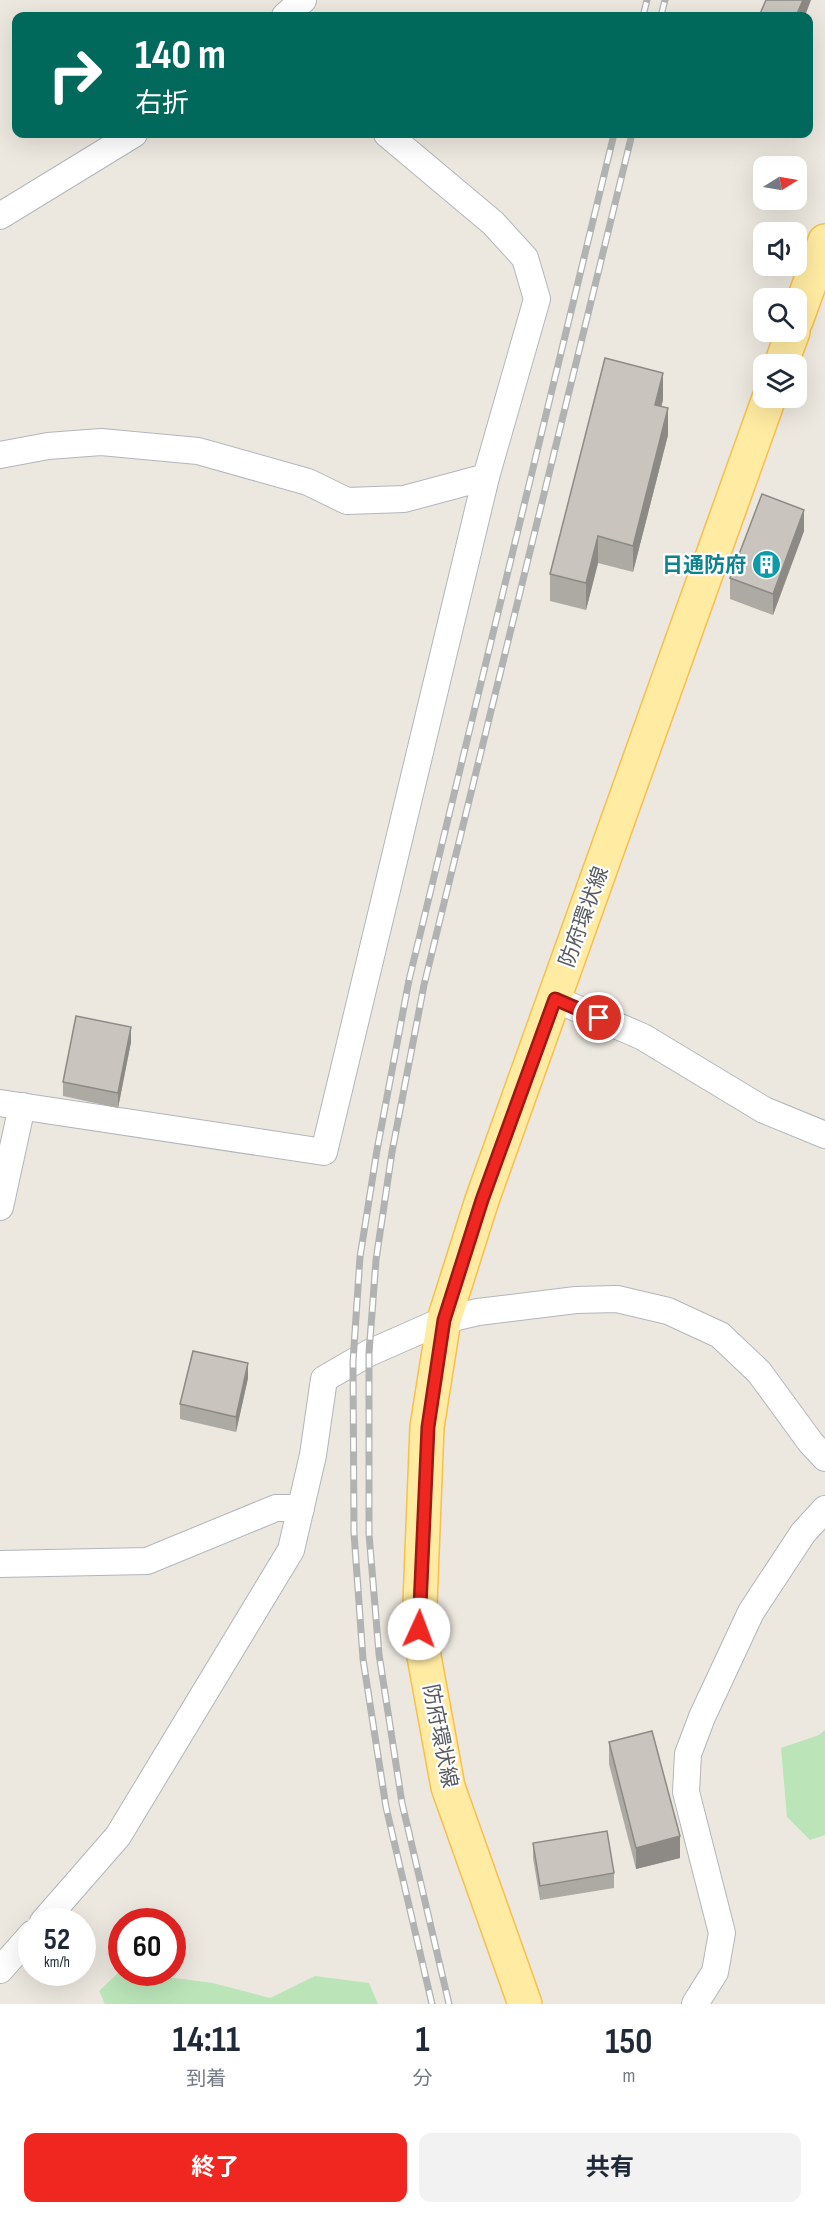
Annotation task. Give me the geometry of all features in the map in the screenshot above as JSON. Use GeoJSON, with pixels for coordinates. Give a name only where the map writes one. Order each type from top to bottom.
{"type":"FeatureCollection","features":[{"type":"Feature","properties":{"kind":"main road"},"geometry":{"type":"LineString","coordinates":[[807,291],[825,241]]}},
{"type":"Feature","properties":{"kind":"main road","name":"防府環状線"},"geometry":{"type":"LineString","coordinates":[[525,2004],[448,1787],[419,1629],[428,1427],[444,1320],[482,1200],[765,408]]}},
{"type":"Feature","properties":{"kind":"street"},"geometry":{"type":"LineString","coordinates":[[290,12],[303,0]]}},
{"type":"Feature","properties":{"kind":"street"},"geometry":{"type":"LineString","coordinates":[[0,216],[127,138]]}},
{"type":"Feature","properties":{"kind":"street"},"geometry":{"type":"LineString","coordinates":[[0,1207],[11,1104],[324,1152],[486,477],[537,299],[525,258],[493,223],[392,138]]}},
{"type":"Feature","properties":{"kind":"street"},"geometry":{"type":"LineString","coordinates":[[0,454],[48,446],[101,442],[198,451],[308,482],[347,501],[404,499],[486,477]]}},
{"type":"Feature","properties":{"kind":"street"},"geometry":{"type":"LineString","coordinates":[[555,999],[643,1037],[764,1110],[825,1135]]}},
{"type":"Feature","properties":{"kind":"street"},"geometry":{"type":"LineString","coordinates":[[55,1908],[118,1836],[291,1550],[313,1455],[324,1379],[369,1353],[444,1320],[478,1312],[576,1300],[617,1299],[668,1311],[720,1335],[759,1372],[811,1443],[825,1458]]}},
{"type":"Feature","properties":{"kind":"street"},"geometry":{"type":"LineString","coordinates":[[0,1564],[147,1561],[276,1508],[301,1508]]}},
{"type":"Feature","properties":{"kind":"street"},"geometry":{"type":"LineString","coordinates":[[695,2004],[715,1972],[722,1933],[686,1792],[688,1754],[702,1718],[751,1612],[803,1533],[825,1509]]}},
{"type":"Feature","properties":{"kind":"street"},"geometry":{"type":"LineString","coordinates":[[0,1970],[18,1950]]}},
{"type":"Feature","properties":{"kind":"green space"},"geometry":{"type":"Polygon","coordinates":[[[825,1730],[825,1835],[810,1840],[787,1817],[781,1748],[819,1735],[825,1730]]]}},
{"type":"Feature","properties":{"kind":"green space"},"geometry":{"type":"Polygon","coordinates":[[[315,1976],[369,1983],[378,2004],[105,2004],[99,1991],[108,1982],[108,1986],[186,1986],[186,1980],[213,1983],[270,1998],[315,1976]]]}},
{"type":"Feature","properties":{"kind":"building"},"geometry":{"type":"Polygon","coordinates":[[[766,0],[803,0],[798,12],[761,12],[766,0]]]}},
{"type":"Feature","properties":{"kind":"building"},"geometry":{"type":"Polygon","coordinates":[[[605,358],[663,373],[655,405],[668,408],[633,546],[598,536],[586,583],[550,574],[605,358]]]}},
{"type":"Feature","properties":{"kind":"building","name":"日通防府"},"geometry":{"type":"Polygon","coordinates":[[[762,494],[804,510],[773,594],[730,578],[762,494]]]}},
{"type":"Feature","properties":{"kind":"building"},"geometry":{"type":"Polygon","coordinates":[[[76,1016],[131,1027],[118,1093],[63,1082],[76,1016]]]}},
{"type":"Feature","properties":{"kind":"building"},"geometry":{"type":"Polygon","coordinates":[[[193,1351],[248,1363],[236,1417],[180,1404],[193,1351]]]}},
{"type":"Feature","properties":{"kind":"building"},"geometry":{"type":"Polygon","coordinates":[[[652,1731],[680,1836],[636,1848],[609,1742],[652,1731]]]}},
{"type":"Feature","properties":{"kind":"building"},"geometry":{"type":"Polygon","coordinates":[[[607,1831],[614,1873],[540,1886],[533,1843],[607,1831]]]}},
{"type":"Feature","properties":{"kind":"railway"},"geometry":{"type":"LineString","coordinates":[[644,12],[647,0]]}},
{"type":"Feature","properties":{"kind":"railway"},"geometry":{"type":"LineString","coordinates":[[662,12],[665,0]]}},
{"type":"Feature","properties":{"kind":"railway"},"geometry":{"type":"LineString","coordinates":[[432,2004],[386,1807],[363,1659],[354,1533],[353,1362],[360,1257],[377,1150],[409,980],[613,138]]}},
{"type":"Feature","properties":{"kind":"railway"},"geometry":{"type":"LineString","coordinates":[[449,2004],[402,1803],[379,1654],[369,1534],[369,1353],[376,1260],[392,1152],[424,985],[631,138]]}},
{"type":"Feature","properties":{"kind":"place","name":"日通防府"},"geometry":{"type":"Point","coordinates":[767,565]}},
{"type":"Feature","properties":{"kind":"route"},"geometry":{"type":"LineString","coordinates":[[419,1629],[428,1427],[444,1320],[482,1200],[555,999],[599,1018]]}}]}
